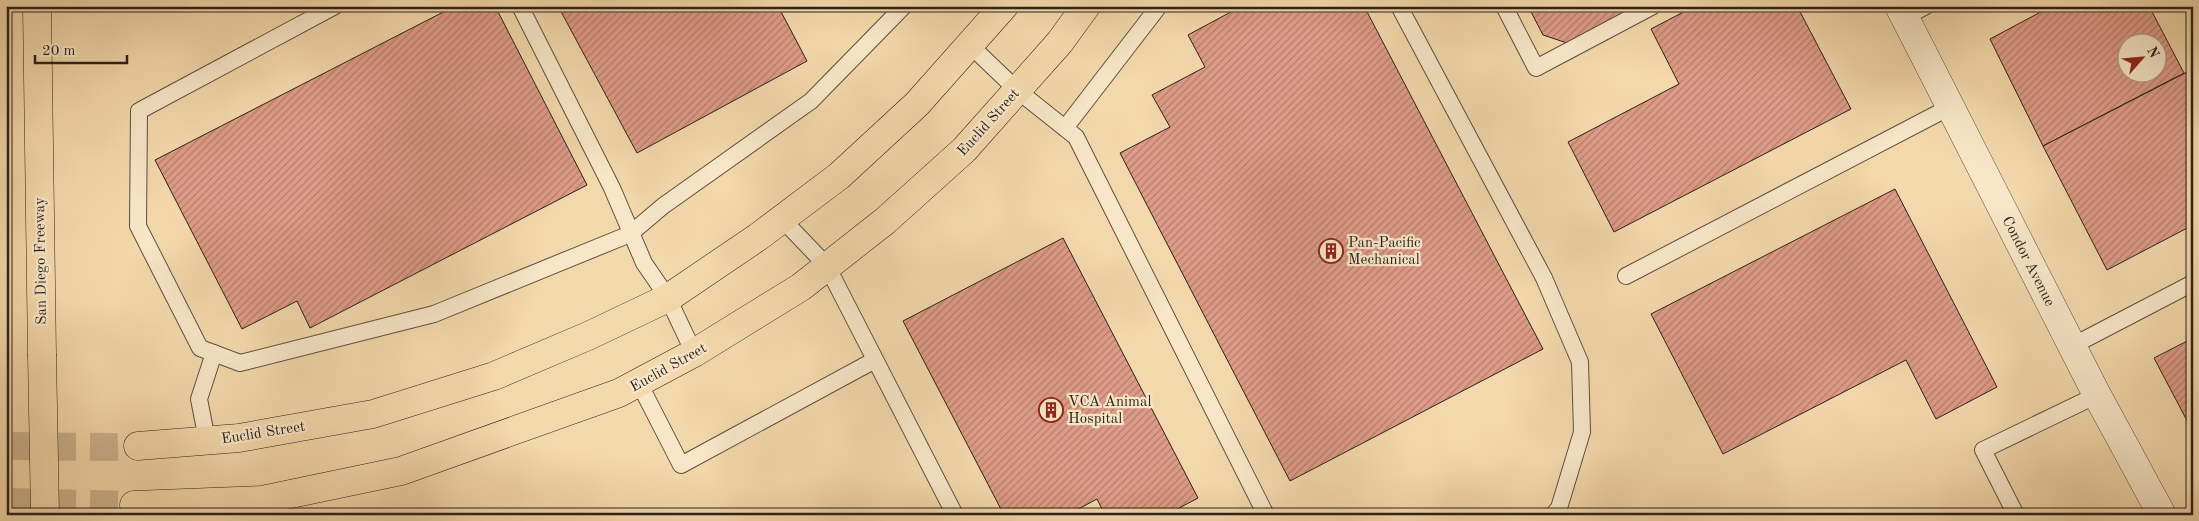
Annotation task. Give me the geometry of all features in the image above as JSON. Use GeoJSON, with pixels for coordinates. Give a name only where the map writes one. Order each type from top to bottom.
{"type":"FeatureCollection","features":[{"type":"Feature","properties":{"kind":"main road","name":"San Diego Freeway"},"geometry":{"type":"LineString","coordinates":[[37,6],[45,515]]}},
{"type":"Feature","properties":{"kind":"main road","name":"Euclid Street"},"geometry":{"type":"LineString","coordinates":[[138,446],[239,438],[373,414],[494,376],[588,336],[668,298],[782,219],[839,176],[917,104],[1004,6]]}},
{"type":"Feature","properties":{"kind":"main road","name":"Euclid Street"},"geometry":{"type":"LineString","coordinates":[[134,505],[262,500],[401,471],[620,393],[694,353],[800,287],[885,221],[964,150],[1060,42],[1086,6]]}},
{"type":"Feature","properties":{"kind":"street","name":"Condor Avenue"},"geometry":{"type":"LineString","coordinates":[[1910,10],[1950,107],[2072,346],[2162,515]]}},
{"type":"Feature","properties":{"kind":"lane"},"geometry":{"type":"LineString","coordinates":[[335,6],[139,111],[138,226],[200,348],[240,363],[434,314],[630,234],[663,206],[811,101],[904,6]]}},
{"type":"Feature","properties":{"kind":"lane"},"geometry":{"type":"LineString","coordinates":[[520,6],[612,188],[644,263],[668,298],[694,353]]}},
{"type":"Feature","properties":{"kind":"lane"},"geometry":{"type":"LineString","coordinates":[[1065,128],[1159,6]]}},
{"type":"Feature","properties":{"kind":"lane"},"geometry":{"type":"LineString","coordinates":[[1399,6],[1544,278],[1580,362],[1582,432],[1559,508],[1552,515]]}},
{"type":"Feature","properties":{"kind":"lane"},"geometry":{"type":"LineString","coordinates":[[1504,6],[1536,68],[1653,6]]}},
{"type":"Feature","properties":{"kind":"lane"},"geometry":{"type":"LineString","coordinates":[[970,45],[1017,90],[1076,137],[1266,515]]}},
{"type":"Feature","properties":{"kind":"lane"},"geometry":{"type":"LineString","coordinates":[[1626,276],[1950,107]]}},
{"type":"Feature","properties":{"kind":"lane"},"geometry":{"type":"LineString","coordinates":[[782,219],[827,266],[956,515]]}},
{"type":"Feature","properties":{"kind":"lane"},"geometry":{"type":"LineString","coordinates":[[2072,346],[2193,283]]}},
{"type":"Feature","properties":{"kind":"lane"},"geometry":{"type":"LineString","coordinates":[[207,440],[199,399],[214,353]]}},
{"type":"Feature","properties":{"kind":"lane"},"geometry":{"type":"LineString","coordinates":[[639,383],[681,465],[875,360]]}},
{"type":"Feature","properties":{"kind":"lane"},"geometry":{"type":"LineString","coordinates":[[2016,515],[1983,450],[2097,394]]}},
{"type":"Feature","properties":{"kind":"building"},"geometry":{"type":"Polygon","coordinates":[[[455,6],[495,6],[587,185],[310,328],[297,301],[242,329],[155,160],[455,6]]]}},
{"type":"Feature","properties":{"kind":"building"},"geometry":{"type":"Polygon","coordinates":[[[558,6],[778,6],[807,61],[637,153],[558,6]]]}},
{"type":"Feature","properties":{"kind":"building","name":"Pan-Pacific Mechanical"},"geometry":{"type":"Polygon","coordinates":[[[1242,6],[1364,6],[1543,349],[1290,481],[1120,153],[1170,127],[1152,95],[1205,67],[1188,35],[1242,6]]]}},
{"type":"Feature","properties":{"kind":"building"},"geometry":{"type":"Polygon","coordinates":[[[1528,6],[1635,6],[1567,43],[1543,35],[1528,6]]]}},
{"type":"Feature","properties":{"kind":"building"},"geometry":{"type":"Polygon","coordinates":[[[1695,6],[1797,6],[1851,109],[1614,232],[1568,142],[1679,84],[1651,29],[1695,6]]]}},
{"type":"Feature","properties":{"kind":"building"},"geometry":{"type":"Polygon","coordinates":[[[2052,6],[2149,6],[2163,32],[2116,32],[2116,82],[2166,82],[2166,39],[2184,73],[2043,146],[1990,39],[2052,6]]]}},
{"type":"Feature","properties":{"kind":"building"},"geometry":{"type":"Polygon","coordinates":[[[2193,69],[2193,225],[2107,270],[2043,146],[2193,69]]]}},
{"type":"Feature","properties":{"kind":"building"},"geometry":{"type":"Polygon","coordinates":[[[1895,189],[1997,387],[1936,419],[1906,360],[1723,454],[1651,314],[1895,189]]]}},
{"type":"Feature","properties":{"kind":"building","name":"VCA Animal Hospital"},"geometry":{"type":"Polygon","coordinates":[[[1063,238],[1198,498],[1166,515],[1105,515],[1097,499],[1067,515],[1004,515],[903,321],[1063,238]]]}},
{"type":"Feature","properties":{"kind":"building"},"geometry":{"type":"Polygon","coordinates":[[[2193,338],[2193,432],[2154,358],[2193,338]]]}},
{"type":"Feature","properties":{"kind":"tunnel"},"geometry":{"type":"LineString","coordinates":[[6,446],[138,446]]}},
{"type":"Feature","properties":{"kind":"tunnel"},"geometry":{"type":"LineString","coordinates":[[6,502],[134,505]]}},
{"type":"Feature","properties":{"kind":"place","name":"Pan-Pacific Mechanical"},"geometry":{"type":"Point","coordinates":[1331,251]}},
{"type":"Feature","properties":{"kind":"place","name":"VCA Animal Hospital"},"geometry":{"type":"Point","coordinates":[1051,410]}}]}
